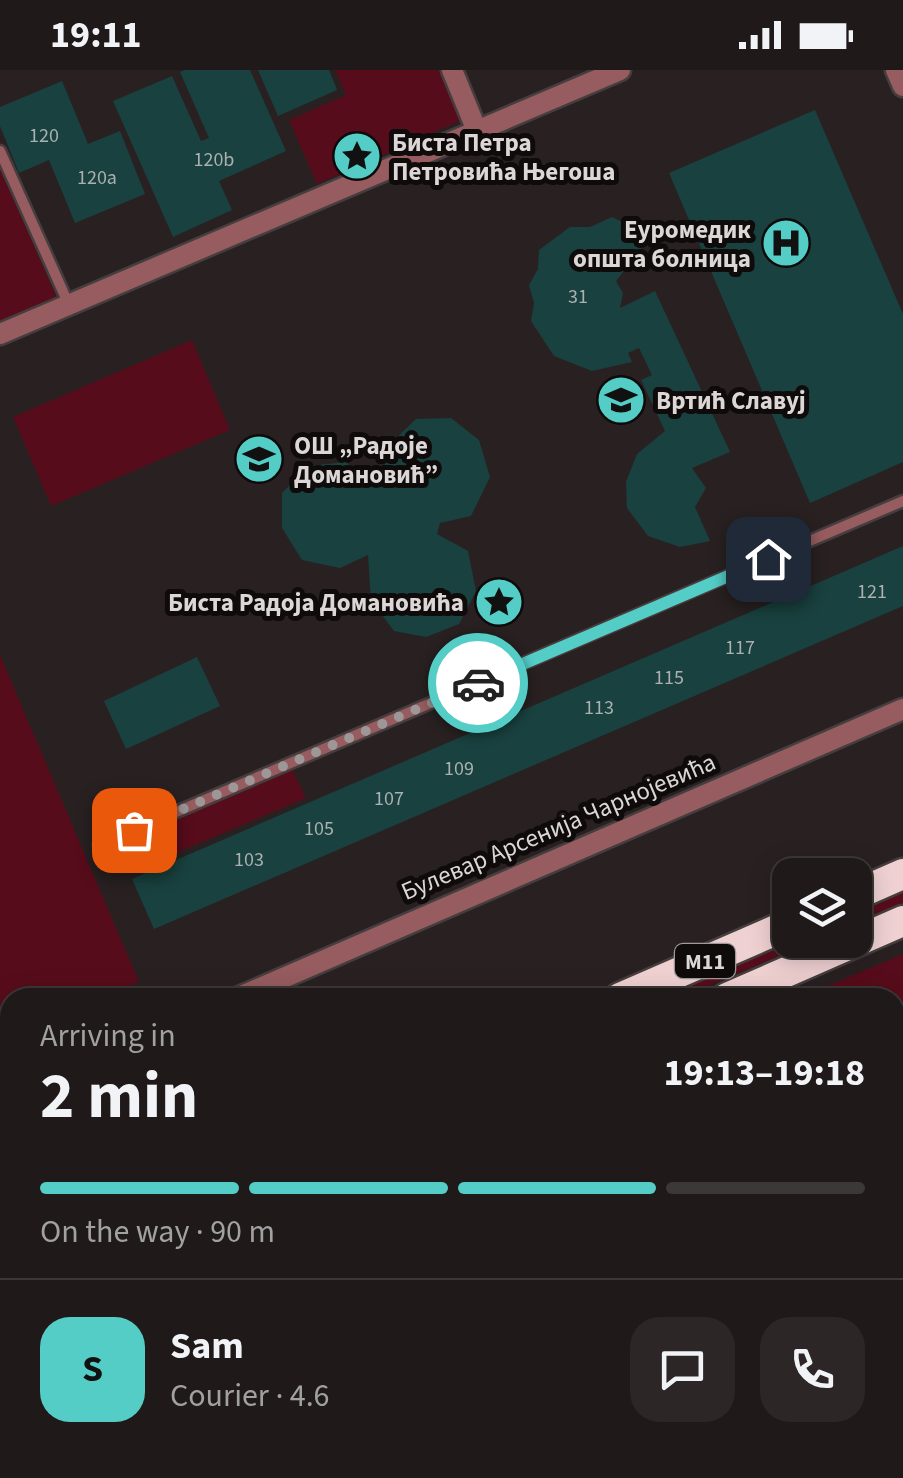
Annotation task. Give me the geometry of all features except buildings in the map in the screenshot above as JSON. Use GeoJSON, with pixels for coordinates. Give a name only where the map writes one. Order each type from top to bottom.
{"type":"FeatureCollection","features":[{"type":"Feature","properties":{"kind":"highway"},"geometry":{"type":"LineString","coordinates":[[872,888],[903,874]]}},
{"type":"Feature","properties":{"kind":"highway","name":"M11"},"geometry":{"type":"LineString","coordinates":[[750,988],[903,921]]}},
{"type":"Feature","properties":{"kind":"highway","name":"M11"},"geometry":{"type":"LineString","coordinates":[[643,988],[772,932]]}},
{"type":"Feature","properties":{"kind":"street"},"geometry":{"type":"LineString","coordinates":[[452,70],[477,131]]}},
{"type":"Feature","properties":{"kind":"street"},"geometry":{"type":"LineString","coordinates":[[0,334],[620,70]]}},
{"type":"Feature","properties":{"kind":"street"},"geometry":{"type":"LineString","coordinates":[[896,70],[903,86]]}},
{"type":"Feature","properties":{"kind":"street","name":"Булевар Арсенија Чарнојевића"},"geometry":{"type":"LineString","coordinates":[[260,988],[903,709]]}},
{"type":"Feature","properties":{"kind":"lane"},"geometry":{"type":"LineString","coordinates":[[0,151],[69,305]]}},
{"type":"Feature","properties":{"kind":"lane"},"geometry":{"type":"LineString","coordinates":[[99,845],[903,501]]}},
{"type":"Feature","properties":{"kind":"shaded area"},"geometry":{"type":"Polygon","coordinates":[[[335,70],[440,70],[462,120],[317,184],[289,120],[346,95],[335,70]]]}},
{"type":"Feature","properties":{"kind":"shaded area"},"geometry":{"type":"Polygon","coordinates":[[[0,169],[57,298],[0,322],[0,169]]]}},
{"type":"Feature","properties":{"kind":"shaded area"},"geometry":{"type":"Polygon","coordinates":[[[192,340],[230,430],[51,506],[13,417],[192,340]]]}},
{"type":"Feature","properties":{"kind":"shaded area"},"geometry":{"type":"Polygon","coordinates":[[[0,655],[139,982],[125,988],[0,988],[0,655]]]}},
{"type":"Feature","properties":{"kind":"shaded area"},"geometry":{"type":"Polygon","coordinates":[[[292,769],[306,798],[131,872],[118,845],[292,769]]]}},
{"type":"Feature","properties":{"kind":"shaded area"},"geometry":{"type":"Polygon","coordinates":[[[903,886],[903,902],[872,916],[872,900],[903,886]]]}},
{"type":"Feature","properties":{"kind":"shaded area"},"geometry":{"type":"Polygon","coordinates":[[[772,947],[774,958],[703,988],[669,988],[772,947]]]}},
{"type":"Feature","properties":{"kind":"shaded area"},"geometry":{"type":"Polygon","coordinates":[[[903,954],[903,988],[823,988],[903,954]]]}},
{"type":"Feature","properties":{"kind":"way so far"},"geometry":{"type":"LineString","coordinates":[[134,830],[478,683]]}},
{"type":"Feature","properties":{"kind":"place","name":"Биста Петра Петровића Његоша"},"geometry":{"type":"Point","coordinates":[357,156]}},
{"type":"Feature","properties":{"kind":"place","name":"Еуромедик општа болница"},"geometry":{"type":"Point","coordinates":[786,243]}},
{"type":"Feature","properties":{"kind":"place","name":"Вртић Славуј"},"geometry":{"type":"Point","coordinates":[621,400]}},
{"type":"Feature","properties":{"kind":"place","name":"ОШ „Радоје Домановић”"},"geometry":{"type":"Point","coordinates":[259,459]}},
{"type":"Feature","properties":{"kind":"place","name":"Биста Радоја Домановића"},"geometry":{"type":"Point","coordinates":[499,602]}},
{"type":"Feature","properties":{"kind":"route"},"geometry":{"type":"LineString","coordinates":[[478,683],[768,559]]}}]}
